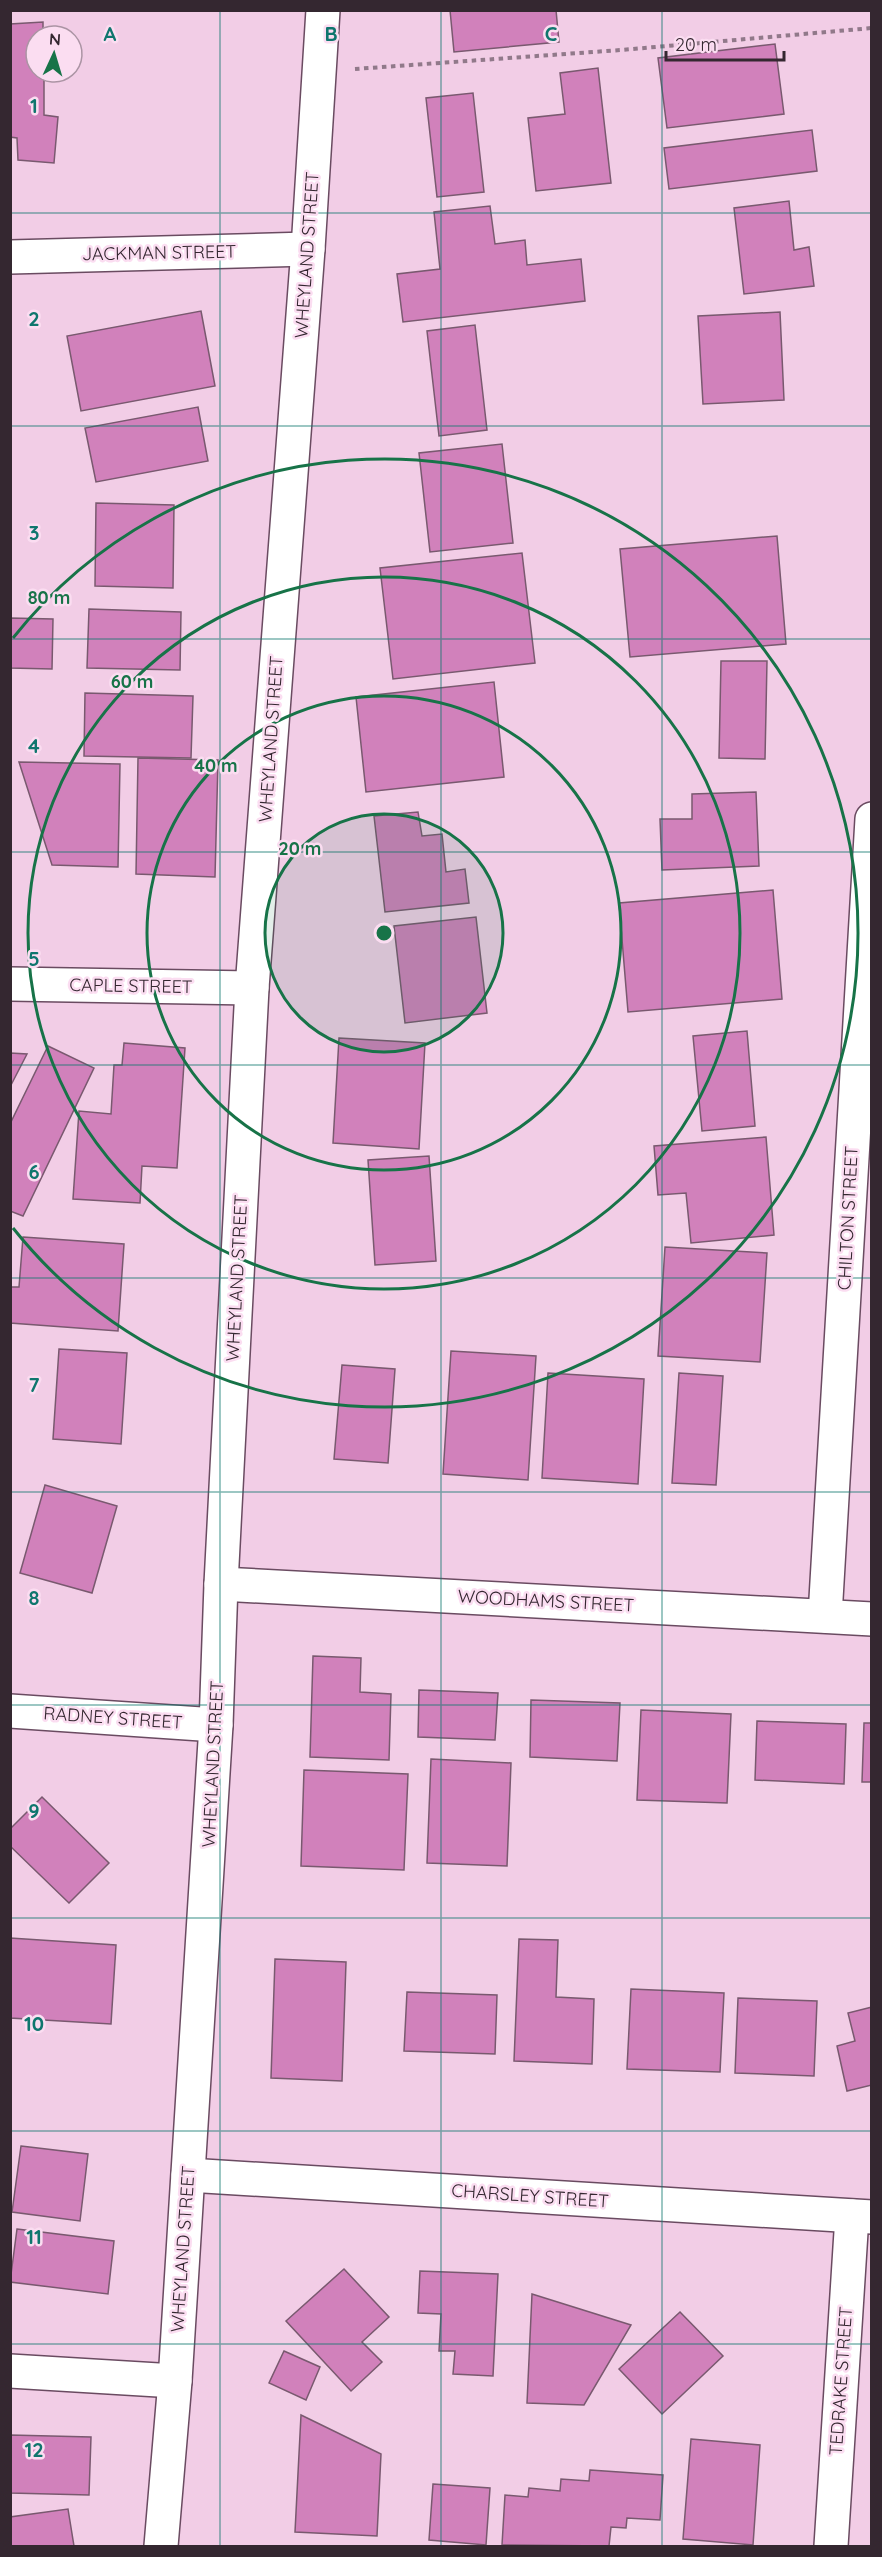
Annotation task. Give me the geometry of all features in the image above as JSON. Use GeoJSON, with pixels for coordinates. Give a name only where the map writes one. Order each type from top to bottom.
{"type":"FeatureCollection","features":[{"type":"Feature","properties":{"kind":"street","name":"WHEYLAND STREET"},"geometry":{"type":"LineString","coordinates":[[161,2547],[175,2381],[216,1725],[221,1584],[252,988],[308,249],[323,10]]}},
{"type":"Feature","properties":{"kind":"street","name":"JACKMAN STREET"},"geometry":{"type":"LineString","coordinates":[[10,257],[308,249]]}},
{"type":"Feature","properties":{"kind":"street","name":"CHILTON STREET"},"geometry":{"type":"LineString","coordinates":[[825,1616],[865,1035],[872,819]]}},
{"type":"Feature","properties":{"kind":"street","name":"CAPLE STREET"},"geometry":{"type":"LineString","coordinates":[[10,984],[252,988]]}},
{"type":"Feature","properties":{"kind":"street","name":"WOODHAMS STREET"},"geometry":{"type":"LineString","coordinates":[[221,1584],[872,1619]]}},
{"type":"Feature","properties":{"kind":"street","name":"RADNEY STREET"},"geometry":{"type":"LineString","coordinates":[[10,1711],[216,1725]]}},
{"type":"Feature","properties":{"kind":"street","name":"CHARSLEY STREET"},"geometry":{"type":"LineString","coordinates":[[188,2175],[862,2216]]}},
{"type":"Feature","properties":{"kind":"street","name":"TEDRAKE STREET"},"geometry":{"type":"LineString","coordinates":[[831,2547],[862,2216]]}},
{"type":"Feature","properties":{"kind":"street"},"geometry":{"type":"LineString","coordinates":[[10,2372],[175,2381]]}},
{"type":"Feature","properties":{"kind":"path"},"geometry":{"type":"LineString","coordinates":[[319,69],[344,70],[621,50],[872,28]]}},
{"type":"Feature","properties":{"kind":"building"},"geometry":{"type":"Polygon","coordinates":[[[450,10],[556,10],[559,42],[454,52],[450,10]]]}},
{"type":"Feature","properties":{"kind":"building"},"geometry":{"type":"Polygon","coordinates":[[[43,22],[43,24],[24,24],[24,84],[44,84],[44,115],[58,117],[54,163],[18,160],[17,138],[10,137],[10,24],[43,22]]]}},
{"type":"Feature","properties":{"kind":"building"},"geometry":{"type":"Polygon","coordinates":[[[775,44],[784,114],[667,128],[658,58],[775,44]]]}},
{"type":"Feature","properties":{"kind":"building"},"geometry":{"type":"Polygon","coordinates":[[[598,68],[611,183],[536,191],[528,118],[565,114],[560,73],[598,68]]]}},
{"type":"Feature","properties":{"kind":"building"},"geometry":{"type":"Polygon","coordinates":[[[473,93],[484,192],[437,197],[426,98],[473,93]]]}},
{"type":"Feature","properties":{"kind":"building"},"geometry":{"type":"Polygon","coordinates":[[[812,130],[817,171],[669,189],[664,148],[812,130]]]}},
{"type":"Feature","properties":{"kind":"building"},"geometry":{"type":"Polygon","coordinates":[[[789,201],[794,250],[809,247],[814,286],[744,294],[734,208],[789,201]]]}},
{"type":"Feature","properties":{"kind":"building"},"geometry":{"type":"Polygon","coordinates":[[[490,206],[495,244],[525,240],[527,265],[581,259],[585,301],[403,322],[397,274],[440,269],[434,212],[490,206]]]}},
{"type":"Feature","properties":{"kind":"building"},"geometry":{"type":"Polygon","coordinates":[[[201,311],[215,386],[81,411],[67,336],[201,311]]]}},
{"type":"Feature","properties":{"kind":"building"},"geometry":{"type":"Polygon","coordinates":[[[780,312],[784,400],[703,404],[698,316],[780,312]]]}},
{"type":"Feature","properties":{"kind":"building"},"geometry":{"type":"Polygon","coordinates":[[[475,325],[487,430],[439,436],[427,331],[475,325]]]}},
{"type":"Feature","properties":{"kind":"building"},"geometry":{"type":"Polygon","coordinates":[[[198,407],[208,461],[96,482],[85,428],[198,407]]]}},
{"type":"Feature","properties":{"kind":"building"},"geometry":{"type":"Polygon","coordinates":[[[502,444],[513,543],[430,552],[419,453],[502,444]]]}},
{"type":"Feature","properties":{"kind":"building"},"geometry":{"type":"Polygon","coordinates":[[[96,503],[174,505],[173,588],[95,586],[96,503]]]}},
{"type":"Feature","properties":{"kind":"building"},"geometry":{"type":"Polygon","coordinates":[[[777,536],[786,644],[630,657],[620,549],[777,536]]]}},
{"type":"Feature","properties":{"kind":"building"},"geometry":{"type":"Polygon","coordinates":[[[522,553],[535,663],[393,679],[380,568],[522,553]]]}},
{"type":"Feature","properties":{"kind":"building"},"geometry":{"type":"Polygon","coordinates":[[[89,609],[181,612],[180,670],[87,668],[89,609]]]}},
{"type":"Feature","properties":{"kind":"building"},"geometry":{"type":"Polygon","coordinates":[[[10,618],[53,619],[52,669],[10,668],[10,618]]]}},
{"type":"Feature","properties":{"kind":"building"},"geometry":{"type":"Polygon","coordinates":[[[721,661],[767,661],[765,759],[719,758],[721,661]]]}},
{"type":"Feature","properties":{"kind":"building"},"geometry":{"type":"Polygon","coordinates":[[[494,682],[504,777],[366,792],[356,697],[494,682]]]}},
{"type":"Feature","properties":{"kind":"building"},"geometry":{"type":"Polygon","coordinates":[[[85,693],[193,696],[191,758],[84,756],[85,693]]]}},
{"type":"Feature","properties":{"kind":"building"},"geometry":{"type":"Polygon","coordinates":[[[138,758],[218,760],[215,877],[136,874],[138,758]]]}},
{"type":"Feature","properties":{"kind":"building"},"geometry":{"type":"Polygon","coordinates":[[[19,762],[120,764],[118,867],[52,865],[19,762]]]}},
{"type":"Feature","properties":{"kind":"building"},"geometry":{"type":"Polygon","coordinates":[[[756,792],[759,866],[662,870],[660,819],[692,819],[692,794],[756,792]]]}},
{"type":"Feature","properties":{"kind":"building"},"geometry":{"type":"Polygon","coordinates":[[[418,812],[422,836],[442,834],[446,872],[465,869],[469,903],[385,912],[374,816],[418,812]]]}},
{"type":"Feature","properties":{"kind":"building"},"geometry":{"type":"Polygon","coordinates":[[[773,890],[782,999],[628,1012],[619,903],[773,890]]]}},
{"type":"Feature","properties":{"kind":"building"},"geometry":{"type":"Polygon","coordinates":[[[476,917],[487,1013],[405,1023],[394,926],[476,917]]]}},
{"type":"Feature","properties":{"kind":"building"},"geometry":{"type":"Polygon","coordinates":[[[747,1031],[755,1126],[702,1131],[693,1036],[747,1031]]]}},
{"type":"Feature","properties":{"kind":"building"},"geometry":{"type":"Polygon","coordinates":[[[339,1038],[425,1043],[419,1149],[333,1143],[339,1038]]]}},
{"type":"Feature","properties":{"kind":"building"},"geometry":{"type":"Polygon","coordinates":[[[124,1043],[185,1048],[177,1168],[142,1166],[140,1203],[73,1199],[79,1111],[111,1114],[114,1065],[122,1065],[124,1043]]]}},
{"type":"Feature","properties":{"kind":"building"},"geometry":{"type":"Polygon","coordinates":[[[48,1046],[94,1068],[23,1216],[10,1211],[10,1124],[48,1046]]]}},
{"type":"Feature","properties":{"kind":"building"},"geometry":{"type":"Polygon","coordinates":[[[10,1053],[27,1054],[10,1087],[10,1053]]]}},
{"type":"Feature","properties":{"kind":"building"},"geometry":{"type":"Polygon","coordinates":[[[766,1137],[774,1235],[691,1243],[686,1193],[658,1195],[654,1146],[766,1137]]]}},
{"type":"Feature","properties":{"kind":"building"},"geometry":{"type":"Polygon","coordinates":[[[429,1156],[436,1261],[375,1265],[368,1160],[429,1156]]]}},
{"type":"Feature","properties":{"kind":"building"},"geometry":{"type":"Polygon","coordinates":[[[23,1237],[124,1244],[118,1331],[10,1323],[10,1287],[19,1287],[23,1237]]]}},
{"type":"Feature","properties":{"kind":"building"},"geometry":{"type":"Polygon","coordinates":[[[665,1247],[767,1253],[760,1362],[658,1356],[665,1247]]]}},
{"type":"Feature","properties":{"kind":"building"},"geometry":{"type":"Polygon","coordinates":[[[59,1349],[127,1353],[121,1444],[53,1439],[59,1349]]]}},
{"type":"Feature","properties":{"kind":"building"},"geometry":{"type":"Polygon","coordinates":[[[451,1351],[536,1356],[528,1480],[443,1474],[451,1351]]]}},
{"type":"Feature","properties":{"kind":"building"},"geometry":{"type":"Polygon","coordinates":[[[342,1365],[395,1369],[388,1463],[334,1459],[342,1365]]]}},
{"type":"Feature","properties":{"kind":"building"},"geometry":{"type":"Polygon","coordinates":[[[548,1373],[644,1379],[638,1484],[542,1478],[548,1373]]]}},
{"type":"Feature","properties":{"kind":"building"},"geometry":{"type":"Polygon","coordinates":[[[679,1373],[723,1376],[716,1485],[672,1483],[679,1373]]]}},
{"type":"Feature","properties":{"kind":"building"},"geometry":{"type":"Polygon","coordinates":[[[45,1485],[117,1506],[92,1593],[20,1573],[45,1485]]]}},
{"type":"Feature","properties":{"kind":"building"},"geometry":{"type":"Polygon","coordinates":[[[313,1656],[361,1658],[360,1692],[391,1694],[389,1760],[310,1757],[313,1656]]]}},
{"type":"Feature","properties":{"kind":"building"},"geometry":{"type":"Polygon","coordinates":[[[419,1690],[498,1693],[495,1740],[418,1737],[419,1690]]]}},
{"type":"Feature","properties":{"kind":"building"},"geometry":{"type":"Polygon","coordinates":[[[531,1700],[620,1703],[617,1761],[530,1757],[531,1700]]]}},
{"type":"Feature","properties":{"kind":"building"},"geometry":{"type":"Polygon","coordinates":[[[641,1710],[731,1714],[727,1803],[637,1800],[641,1710]]]}},
{"type":"Feature","properties":{"kind":"building"},"geometry":{"type":"Polygon","coordinates":[[[757,1721],[846,1724],[844,1784],[755,1780],[757,1721]]]}},
{"type":"Feature","properties":{"kind":"building"},"geometry":{"type":"Polygon","coordinates":[[[864,1723],[872,1723],[872,1782],[862,1782],[864,1723]]]}},
{"type":"Feature","properties":{"kind":"building"},"geometry":{"type":"Polygon","coordinates":[[[431,1759],[511,1763],[507,1866],[427,1863],[431,1759]]]}},
{"type":"Feature","properties":{"kind":"building"},"geometry":{"type":"Polygon","coordinates":[[[304,1770],[408,1774],[404,1870],[301,1866],[304,1770]]]}},
{"type":"Feature","properties":{"kind":"building"},"geometry":{"type":"Polygon","coordinates":[[[42,1797],[109,1863],[69,1903],[10,1846],[10,1829],[42,1797]]]}},
{"type":"Feature","properties":{"kind":"building"},"geometry":{"type":"Polygon","coordinates":[[[10,1938],[116,1945],[111,2024],[10,2018],[10,1938]]]}},
{"type":"Feature","properties":{"kind":"building"},"geometry":{"type":"Polygon","coordinates":[[[519,1939],[558,1940],[556,1997],[594,1999],[592,2064],[514,2061],[519,1939]]]}},
{"type":"Feature","properties":{"kind":"building"},"geometry":{"type":"Polygon","coordinates":[[[275,1959],[346,1962],[342,2081],[271,2078],[275,1959]]]}},
{"type":"Feature","properties":{"kind":"building"},"geometry":{"type":"Polygon","coordinates":[[[631,1989],[724,1993],[720,2072],[627,2069],[631,1989]]]}},
{"type":"Feature","properties":{"kind":"building"},"geometry":{"type":"Polygon","coordinates":[[[407,1992],[497,1995],[495,2054],[404,2051],[407,1992]]]}},
{"type":"Feature","properties":{"kind":"building"},"geometry":{"type":"Polygon","coordinates":[[[738,1998],[817,2001],[814,2076],[735,2073],[738,1998]]]}},
{"type":"Feature","properties":{"kind":"building"},"geometry":{"type":"Polygon","coordinates":[[[872,2007],[872,2085],[847,2091],[837,2046],[855,2041],[848,2013],[872,2007]]]}},
{"type":"Feature","properties":{"kind":"building"},"geometry":{"type":"Polygon","coordinates":[[[21,2146],[88,2154],[80,2221],[12,2212],[21,2146]]]}},
{"type":"Feature","properties":{"kind":"building"},"geometry":{"type":"Polygon","coordinates":[[[17,2229],[114,2241],[108,2294],[10,2282],[17,2229]]]}},
{"type":"Feature","properties":{"kind":"building"},"geometry":{"type":"Polygon","coordinates":[[[344,2269],[389,2317],[362,2342],[382,2362],[351,2391],[286,2321],[344,2269]]]}},
{"type":"Feature","properties":{"kind":"building"},"geometry":{"type":"Polygon","coordinates":[[[420,2271],[498,2274],[493,2376],[453,2374],[455,2351],[439,2351],[441,2314],[418,2313],[420,2271]]]}},
{"type":"Feature","properties":{"kind":"building"},"geometry":{"type":"Polygon","coordinates":[[[532,2294],[631,2325],[584,2405],[527,2403],[532,2294]]]}},
{"type":"Feature","properties":{"kind":"building"},"geometry":{"type":"Polygon","coordinates":[[[680,2312],[723,2356],[662,2414],[619,2369],[680,2312]]]}},
{"type":"Feature","properties":{"kind":"building"},"geometry":{"type":"Polygon","coordinates":[[[284,2351],[320,2367],[306,2400],[269,2383],[284,2351]]]}},
{"type":"Feature","properties":{"kind":"building"},"geometry":{"type":"Polygon","coordinates":[[[301,2415],[381,2454],[377,2536],[295,2532],[301,2415]]]}},
{"type":"Feature","properties":{"kind":"building"},"geometry":{"type":"Polygon","coordinates":[[[10,2435],[91,2437],[89,2495],[10,2493],[10,2435]]]}},
{"type":"Feature","properties":{"kind":"building"},"geometry":{"type":"Polygon","coordinates":[[[691,2439],[760,2445],[753,2545],[683,2539],[691,2439]]]}},
{"type":"Feature","properties":{"kind":"building"},"geometry":{"type":"Polygon","coordinates":[[[590,2470],[663,2475],[660,2520],[627,2518],[626,2528],[611,2527],[609,2546],[502,2545],[505,2495],[528,2497],[529,2488],[560,2491],[561,2479],[589,2481],[590,2470]]]}},
{"type":"Feature","properties":{"kind":"building"},"geometry":{"type":"Polygon","coordinates":[[[433,2484],[490,2488],[486,2545],[429,2540],[433,2484]]]}},
{"type":"Feature","properties":{"kind":"building"},"geometry":{"type":"Polygon","coordinates":[[[68,2509],[74,2546],[10,2546],[10,2517],[68,2509]]]}}]}
